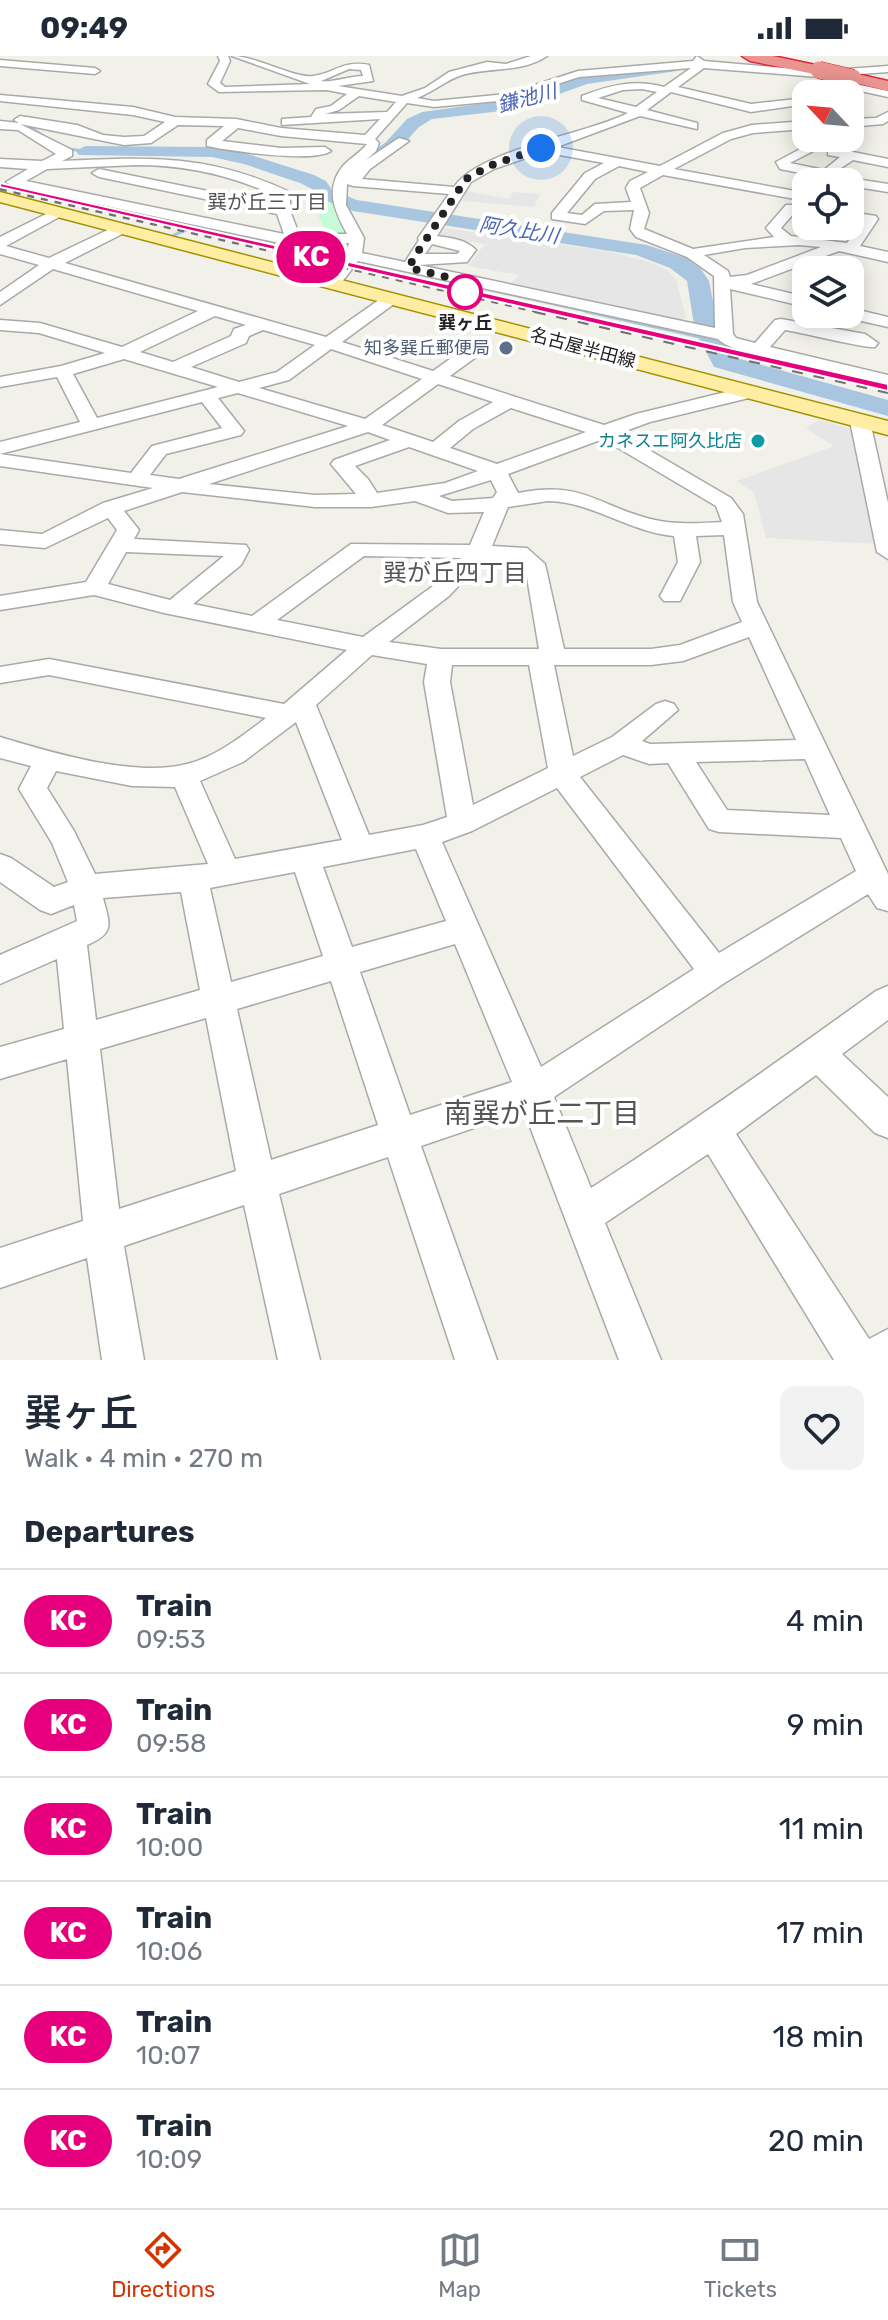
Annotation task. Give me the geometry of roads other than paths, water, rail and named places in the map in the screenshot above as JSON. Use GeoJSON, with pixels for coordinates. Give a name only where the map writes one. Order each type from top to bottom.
{"type":"FeatureCollection","features":[{"type":"Feature","properties":{"kind":"highway"},"geometry":{"type":"LineString","coordinates":[[750,56],[814,80]]}},
{"type":"Feature","properties":{"kind":"highway"},"geometry":{"type":"LineString","coordinates":[[767,56],[815,80]]}},
{"type":"Feature","properties":{"kind":"highway"},"geometry":{"type":"LineString","coordinates":[[828,80],[860,77],[888,84]]}},
{"type":"Feature","properties":{"kind":"main road","name":"名古屋半田線"},"geometry":{"type":"LineString","coordinates":[[0,197],[888,428]]}},
{"type":"Feature","properties":{"kind":"street"},"geometry":{"type":"LineString","coordinates":[[210,56],[221,56],[225,61],[214,84],[229,94],[326,87],[344,80],[369,79],[365,67],[348,66],[311,81]]}},
{"type":"Feature","properties":{"kind":"street"},"geometry":{"type":"LineString","coordinates":[[237,56],[326,87],[434,104],[508,97],[593,72],[699,63],[810,80]]}},
{"type":"Feature","properties":{"kind":"street"},"geometry":{"type":"LineString","coordinates":[[507,67],[542,56]]}},
{"type":"Feature","properties":{"kind":"street"},"geometry":{"type":"LineString","coordinates":[[0,63],[98,68],[82,79]]}},
{"type":"Feature","properties":{"kind":"street"},"geometry":{"type":"LineString","coordinates":[[411,263],[466,179],[489,166],[622,121],[669,90],[699,63]]}},
{"type":"Feature","properties":{"kind":"street"},"geometry":{"type":"LineString","coordinates":[[333,283],[354,256],[357,238],[342,190],[348,168],[406,98],[429,90],[439,81],[461,71],[487,65],[565,78]]}},
{"type":"Feature","properties":{"kind":"street"},"geometry":{"type":"LineString","coordinates":[[0,96],[48,67]]}},
{"type":"Feature","properties":{"kind":"street"},"geometry":{"type":"LineString","coordinates":[[823,80],[888,69]]}},
{"type":"Feature","properties":{"kind":"street"},"geometry":{"type":"LineString","coordinates":[[622,121],[690,129],[586,98],[607,90],[641,84],[751,108],[792,103]]}},
{"type":"Feature","properties":{"kind":"street"},"geometry":{"type":"LineString","coordinates":[[43,104],[69,87]]}},
{"type":"Feature","properties":{"kind":"street"},"geometry":{"type":"LineString","coordinates":[[864,90],[888,97]]}},
{"type":"Feature","properties":{"kind":"street"},"geometry":{"type":"LineString","coordinates":[[301,100],[351,92]]}},
{"type":"Feature","properties":{"kind":"street"},"geometry":{"type":"LineString","coordinates":[[315,135],[318,129],[316,118],[320,112],[335,108],[351,92]]}},
{"type":"Feature","properties":{"kind":"street"},"geometry":{"type":"LineString","coordinates":[[0,96],[43,104],[133,111],[175,121],[392,115]]}},
{"type":"Feature","properties":{"kind":"street"},"geometry":{"type":"LineString","coordinates":[[864,103],[888,97]]}},
{"type":"Feature","properties":{"kind":"street"},"geometry":{"type":"LineString","coordinates":[[864,122],[879,121],[888,116]]}},
{"type":"Feature","properties":{"kind":"street"},"geometry":{"type":"LineString","coordinates":[[0,123],[21,120],[124,141],[147,140],[175,121]]}},
{"type":"Feature","properties":{"kind":"street"},"geometry":{"type":"LineString","coordinates":[[237,120],[211,143],[281,152],[368,145]]}},
{"type":"Feature","properties":{"kind":"street"},"geometry":{"type":"LineString","coordinates":[[237,120],[368,145]]}},
{"type":"Feature","properties":{"kind":"street"},"geometry":{"type":"LineString","coordinates":[[0,123],[24,126],[55,150],[67,153],[45,164],[283,211]]}},
{"type":"Feature","properties":{"kind":"street"},"geometry":{"type":"LineString","coordinates":[[787,126],[792,129]]}},
{"type":"Feature","properties":{"kind":"street"},"geometry":{"type":"LineString","coordinates":[[724,335],[723,282],[718,270],[692,254],[641,234],[637,229],[641,206],[634,186],[727,136],[752,129],[792,126]]}},
{"type":"Feature","properties":{"kind":"street"},"geometry":{"type":"LineString","coordinates":[[11,143],[34,133]]}},
{"type":"Feature","properties":{"kind":"street"},"geometry":{"type":"LineString","coordinates":[[579,135],[602,142]]}},
{"type":"Feature","properties":{"kind":"street"},"geometry":{"type":"LineString","coordinates":[[342,190],[365,166],[403,141]]}},
{"type":"Feature","properties":{"kind":"street"},"geometry":{"type":"LineString","coordinates":[[541,148],[792,194]]}},
{"type":"Feature","properties":{"kind":"street"},"geometry":{"type":"LineString","coordinates":[[795,152],[782,162],[785,166],[826,174],[849,157]]}},
{"type":"Feature","properties":{"kind":"street"},"geometry":{"type":"LineString","coordinates":[[838,152],[849,157],[888,163]]}},
{"type":"Feature","properties":{"kind":"street"},"geometry":{"type":"LineString","coordinates":[[0,163],[51,165],[155,161],[206,166],[247,177],[285,195],[283,211],[293,238]]}},
{"type":"Feature","properties":{"kind":"street"},"geometry":{"type":"LineString","coordinates":[[617,162],[590,176],[557,216],[585,220],[600,207],[641,206]]}},
{"type":"Feature","properties":{"kind":"street"},"geometry":{"type":"LineString","coordinates":[[51,165],[13,182],[280,239],[357,238]]}},
{"type":"Feature","properties":{"kind":"street"},"geometry":{"type":"LineString","coordinates":[[864,184],[888,188]]}},
{"type":"Feature","properties":{"kind":"street"},"geometry":{"type":"LineString","coordinates":[[138,209],[174,189]]}},
{"type":"Feature","properties":{"kind":"street"},"geometry":{"type":"LineString","coordinates":[[342,190],[457,191]]}},
{"type":"Feature","properties":{"kind":"street"},"geometry":{"type":"LineString","coordinates":[[789,242],[773,228],[792,208]]}},
{"type":"Feature","properties":{"kind":"street"},"geometry":{"type":"LineString","coordinates":[[0,243],[58,212]]}},
{"type":"Feature","properties":{"kind":"street"},"geometry":{"type":"LineString","coordinates":[[0,300],[52,263],[123,228]]}},
{"type":"Feature","properties":{"kind":"street"},"geometry":{"type":"LineString","coordinates":[[411,263],[454,261],[462,259],[468,250],[458,244],[425,238]]}},
{"type":"Feature","properties":{"kind":"street"},"geometry":{"type":"LineString","coordinates":[[723,282],[749,280],[844,247],[851,240]]}},
{"type":"Feature","properties":{"kind":"street"},"geometry":{"type":"LineString","coordinates":[[692,254],[730,244],[817,241],[888,257]]}},
{"type":"Feature","properties":{"kind":"street"},"geometry":{"type":"LineString","coordinates":[[0,249],[332,344],[605,432],[724,502],[732,514],[735,528],[745,602],[882,884],[715,972],[534,1091],[0,1268]]}},
{"type":"Feature","properties":{"kind":"street"},"geometry":{"type":"LineString","coordinates":[[354,256],[411,263],[724,335],[730,342],[758,350],[888,380]]}},
{"type":"Feature","properties":{"kind":"street"},"geometry":{"type":"LineString","coordinates":[[723,282],[792,299]]}},
{"type":"Feature","properties":{"kind":"street"},"geometry":{"type":"LineString","coordinates":[[0,448],[283,376],[332,344],[392,298]]}},
{"type":"Feature","properties":{"kind":"street"},"geometry":{"type":"LineString","coordinates":[[870,318],[888,303]]}},
{"type":"Feature","properties":{"kind":"street"},"geometry":{"type":"LineString","coordinates":[[0,382],[63,371],[124,353],[213,310]]}},
{"type":"Feature","properties":{"kind":"street"},"geometry":{"type":"LineString","coordinates":[[864,316],[888,322]]}},
{"type":"Feature","properties":{"kind":"street"},"geometry":{"type":"LineString","coordinates":[[174,368],[240,339],[240,333],[262,324]]}},
{"type":"Feature","properties":{"kind":"street"},"geometry":{"type":"LineString","coordinates":[[758,350],[781,324],[859,338],[869,343]]}},
{"type":"Feature","properties":{"kind":"street"},"geometry":{"type":"LineString","coordinates":[[0,325],[53,332],[368,426],[495,470],[508,492],[496,506],[479,550],[445,588],[369,644],[296,707],[213,767],[184,776],[109,773],[0,747]]}},
{"type":"Feature","properties":{"kind":"street"},"geometry":{"type":"LineString","coordinates":[[0,345],[53,332]]}},
{"type":"Feature","properties":{"kind":"street"},"geometry":{"type":"LineString","coordinates":[[824,365],[869,343],[888,343]]}},
{"type":"Feature","properties":{"kind":"street"},"geometry":{"type":"LineString","coordinates":[[0,537],[45,541],[111,508],[368,426],[477,348]]}},
{"type":"Feature","properties":{"kind":"street"},"geometry":{"type":"LineString","coordinates":[[63,371],[91,424]]}},
{"type":"Feature","properties":{"kind":"street"},"geometry":{"type":"LineString","coordinates":[[0,460],[259,497],[371,501],[450,488],[643,418],[750,392]]}},
{"type":"Feature","properties":{"kind":"street"},"geometry":{"type":"LineString","coordinates":[[137,479],[159,450],[234,431],[207,397]]}},
{"type":"Feature","properties":{"kind":"street"},"geometry":{"type":"LineString","coordinates":[[436,450],[466,425],[509,401]]}},
{"type":"Feature","properties":{"kind":"street"},"geometry":{"type":"LineString","coordinates":[[860,421],[888,552]]}},
{"type":"Feature","properties":{"kind":"street"},"geometry":{"type":"LineString","coordinates":[[371,501],[361,483],[341,464],[406,441]]}},
{"type":"Feature","properties":{"kind":"street"},"geometry":{"type":"LineString","coordinates":[[418,494],[449,507],[496,506],[533,497],[560,495],[598,503],[657,528],[735,528]]}},
{"type":"Feature","properties":{"kind":"street"},"geometry":{"type":"LineString","coordinates":[[94,588],[128,530],[111,508]]}},
{"type":"Feature","properties":{"kind":"street"},"geometry":{"type":"LineString","coordinates":[[672,596],[689,562],[684,528]]}},
{"type":"Feature","properties":{"kind":"street"},"geometry":{"type":"LineString","coordinates":[[119,545],[238,550],[233,560],[174,608]]}},
{"type":"Feature","properties":{"kind":"street"},"geometry":{"type":"LineString","coordinates":[[258,623],[359,549],[519,553],[537,569],[563,775],[715,972]]}},
{"type":"Feature","properties":{"kind":"street"},"geometry":{"type":"LineString","coordinates":[[0,603],[94,588],[174,608],[441,657],[651,657],[683,653],[757,625]]}},
{"type":"Feature","properties":{"kind":"street"},"geometry":{"type":"LineString","coordinates":[[441,657],[437,682],[462,823]]}},
{"type":"Feature","properties":{"kind":"street"},"geometry":{"type":"LineString","coordinates":[[0,675],[49,667],[296,707]]}},
{"type":"Feature","properties":{"kind":"street"},"geometry":{"type":"LineString","coordinates":[[296,707],[360,849]]}},
{"type":"Feature","properties":{"kind":"street"},"geometry":{"type":"LineString","coordinates":[[0,866],[51,901],[88,887],[227,874],[425,836],[462,823],[563,775],[621,744],[665,710]]}},
{"type":"Feature","properties":{"kind":"street"},"geometry":{"type":"LineString","coordinates":[[621,744],[649,754],[815,749]]}},
{"type":"Feature","properties":{"kind":"street"},"geometry":{"type":"LineString","coordinates":[[676,753],[719,821],[852,827]]}},
{"type":"Feature","properties":{"kind":"street"},"geometry":{"type":"LineString","coordinates":[[0,970],[94,928],[88,887],[62,834],[33,789],[48,759]]}},
{"type":"Feature","properties":{"kind":"street"},"geometry":{"type":"LineString","coordinates":[[184,776],[227,874]]}},
{"type":"Feature","properties":{"kind":"street"},"geometry":{"type":"LineString","coordinates":[[425,836],[534,1091],[640,1360]]}},
{"type":"Feature","properties":{"kind":"street"},"geometry":{"type":"LineString","coordinates":[[306,860],[476,1360]]}},
{"type":"Feature","properties":{"kind":"street"},"geometry":{"type":"LineString","coordinates":[[193,879],[257,1182],[299,1360]]}},
{"type":"Feature","properties":{"kind":"street"},"geometry":{"type":"LineString","coordinates":[[0,1063],[466,928]]}},
{"type":"Feature","properties":{"kind":"street"},"geometry":{"type":"LineString","coordinates":[[71,940],[103,1234],[123,1360]]}},
{"type":"Feature","properties":{"kind":"street"},"geometry":{"type":"LineString","coordinates":[[583,1215],[713,1130],[888,1001]]}},
{"type":"Feature","properties":{"kind":"street"},"geometry":{"type":"LineString","coordinates":[[816,1052],[888,1121]]}},
{"type":"Feature","properties":{"kind":"street"},"geometry":{"type":"LineString","coordinates":[[713,1130],[858,1360]]}},
{"type":"Feature","properties":{"kind":"street"},"geometry":{"type":"LineString","coordinates":[[875,1360],[888,1350]]}},
{"type":"Feature","properties":{"kind":"waterway","name":"鎌池川"},"geometry":{"type":"LineString","coordinates":[[360,167],[392,146],[413,123],[428,115],[518,104],[584,80],[672,68]]}},
{"type":"Feature","properties":{"kind":"waterway"},"geometry":{"type":"LineString","coordinates":[[27,125],[54,143]]}},
{"type":"Feature","properties":{"kind":"waterway"},"geometry":{"type":"LineString","coordinates":[[68,149],[85,151]]}},
{"type":"Feature","properties":{"kind":"waterway","name":"阿久比川"},"geometry":{"type":"LineString","coordinates":[[85,151],[212,152],[248,159],[307,179],[319,185],[325,194],[353,205],[640,249],[678,263],[693,274],[698,281],[707,331],[723,362],[888,408]]}},
{"type":"Feature","properties":{"kind":"waterway"},"geometry":{"type":"LineString","coordinates":[[174,235],[198,225],[588,311]]}},
{"type":"Feature","properties":{"kind":"waterway"},"geometry":{"type":"LineString","coordinates":[[588,311],[595,313]]}},
{"type":"Feature","properties":{"kind":"waterway"},"geometry":{"type":"LineString","coordinates":[[588,311],[711,339]]}},
{"type":"Feature","properties":{"kind":"railway"},"geometry":{"type":"LineString","coordinates":[[0,189],[543,313]]}},
{"type":"Feature","properties":{"kind":"railway"},"geometry":{"type":"LineString","coordinates":[[535,311],[888,392]]}},
{"type":"Feature","properties":{"kind":"train","name":"KC"},"geometry":{"type":"LineString","coordinates":[[0,186],[888,388]]}},
{"type":"Feature","properties":{"kind":"place","name":"巽ヶ丘"},"geometry":{"type":"Point","coordinates":[465,292]}},
{"type":"Feature","properties":{"kind":"place","name":"知多巽丘郵便局"},"geometry":{"type":"Point","coordinates":[506,348]}},
{"type":"Feature","properties":{"kind":"place","name":"カネスエ阿久比店"},"geometry":{"type":"Point","coordinates":[758,441]}},
{"type":"Feature","properties":{"kind":"district","name":"巽が丘三丁目"},"geometry":{"type":"Point","coordinates":[267,202]}},
{"type":"Feature","properties":{"kind":"district","name":"巽が丘四丁目"},"geometry":{"type":"Point","coordinates":[455,573]}},
{"type":"Feature","properties":{"kind":"district","name":"南巽が丘二丁目"},"geometry":{"type":"Point","coordinates":[542,1113]}}]}
